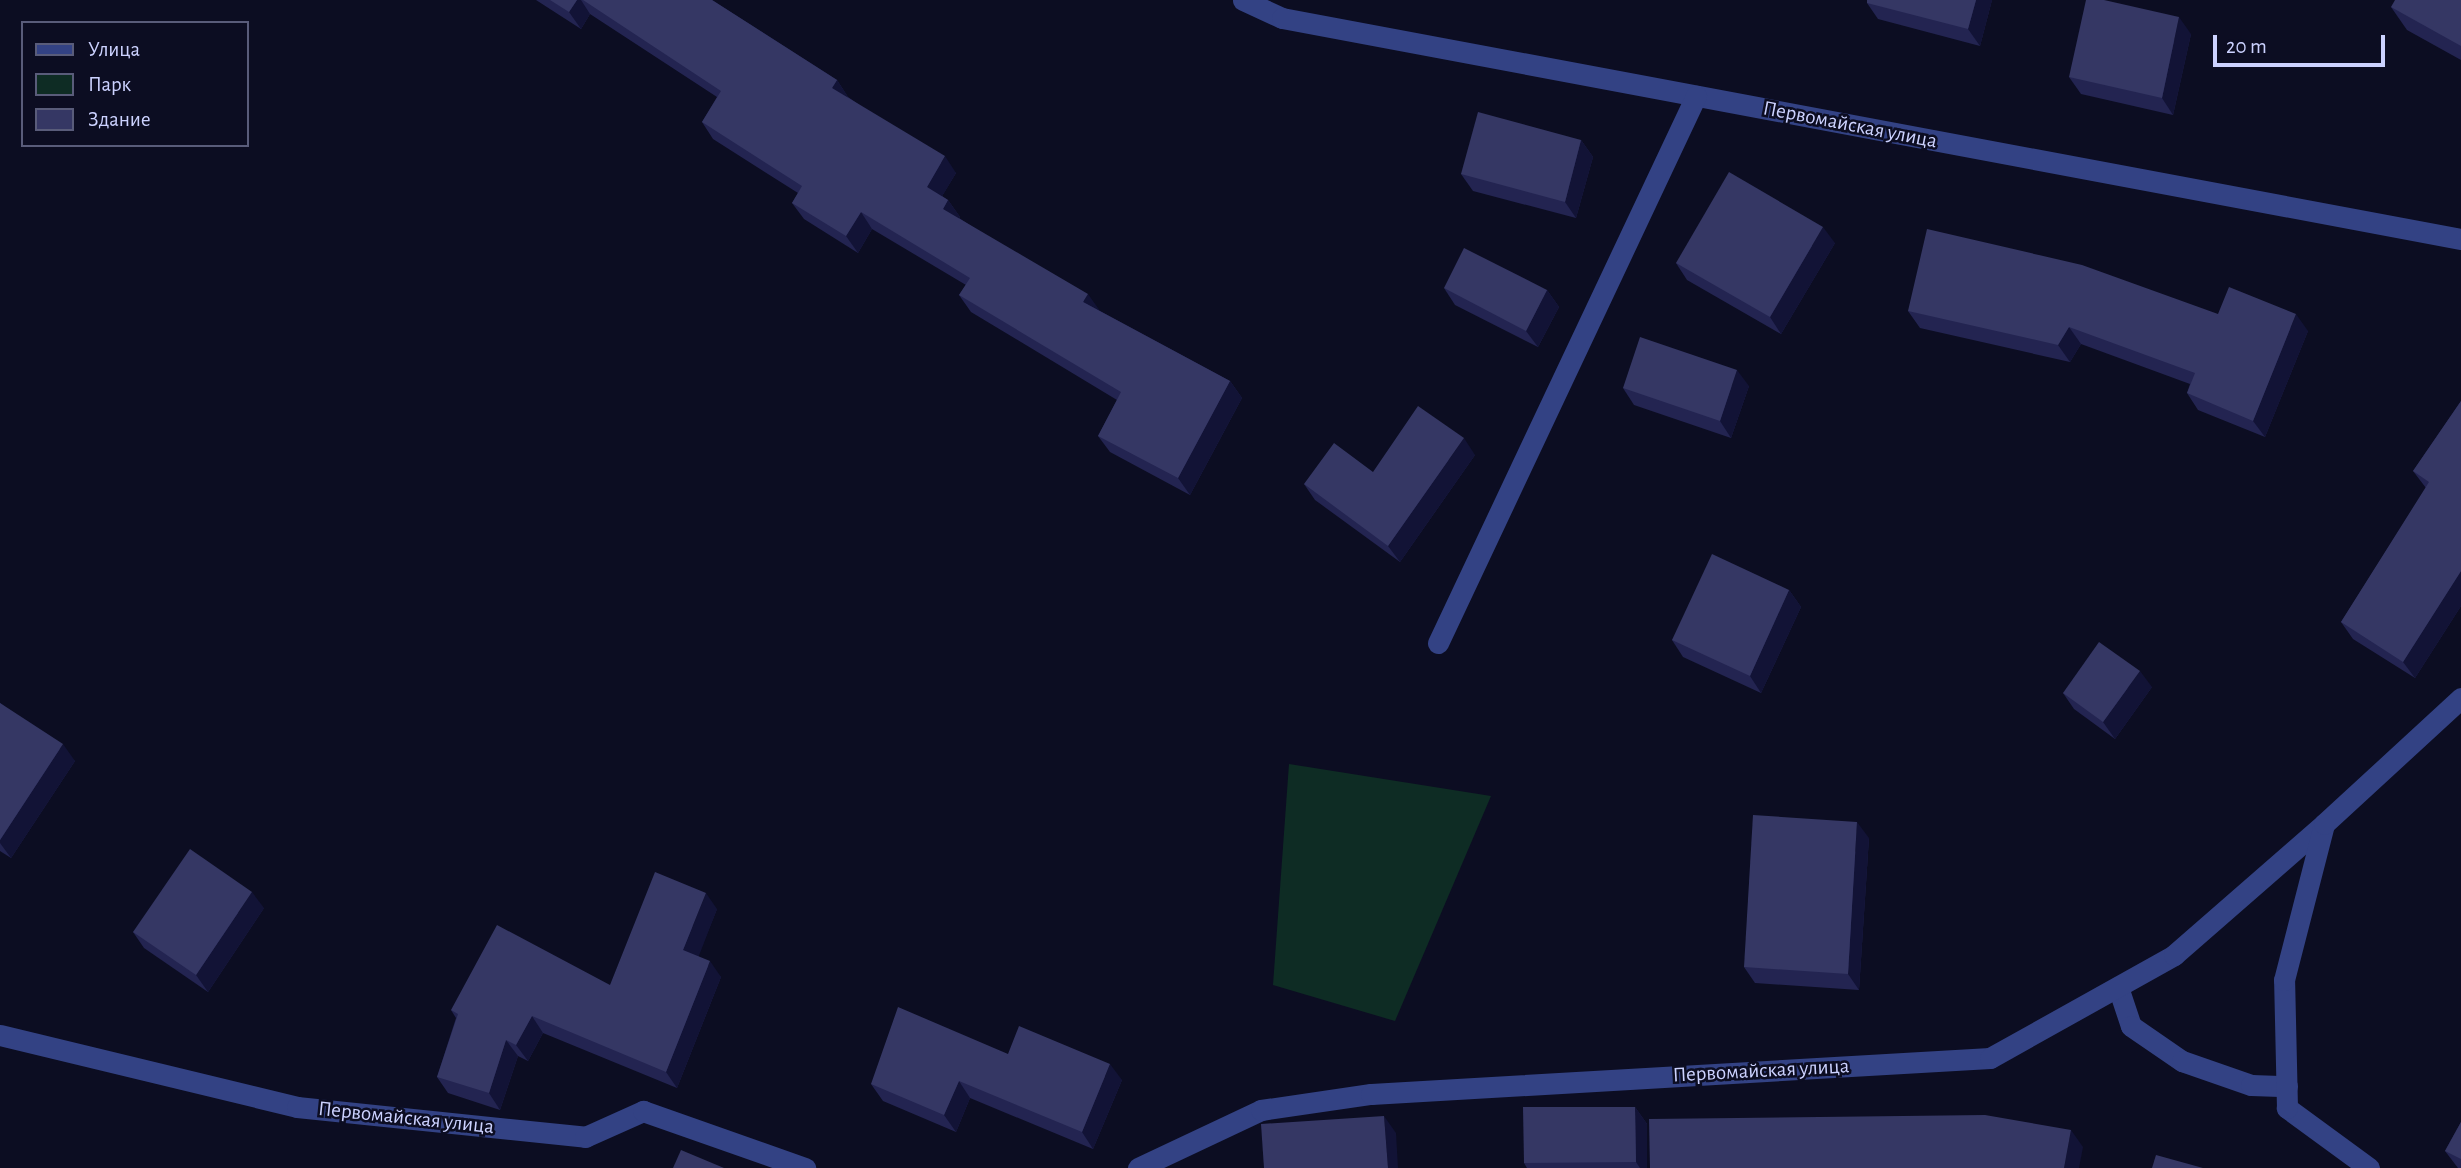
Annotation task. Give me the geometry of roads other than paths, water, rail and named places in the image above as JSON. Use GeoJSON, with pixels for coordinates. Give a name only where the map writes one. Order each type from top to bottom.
{"type":"FeatureCollection","features":[{"type":"Feature","properties":{"kind":"street","name":"Первомайская улица"},"geometry":{"type":"LineString","coordinates":[[1243,0],[1282,18],[2461,239]]}},
{"type":"Feature","properties":{"kind":"street"},"geometry":{"type":"LineString","coordinates":[[1438,643],[1696,96]]}},
{"type":"Feature","properties":{"kind":"street","name":"Первомайская улица"},"geometry":{"type":"LineString","coordinates":[[1138,1168],[1261,1110],[1371,1094],[1990,1058],[2174,955],[2324,824],[2461,698]]}},
{"type":"Feature","properties":{"kind":"street"},"geometry":{"type":"LineString","coordinates":[[2324,824],[2284,980],[2287,1108],[2369,1168]]}},
{"type":"Feature","properties":{"kind":"street"},"geometry":{"type":"LineString","coordinates":[[2118,986],[2131,1026],[2182,1061],[2251,1085],[2287,1086]]}},
{"type":"Feature","properties":{"kind":"street","name":"Первомайская улица"},"geometry":{"type":"LineString","coordinates":[[0,1035],[297,1107],[585,1137],[643,1111],[805,1168]]}}]}
